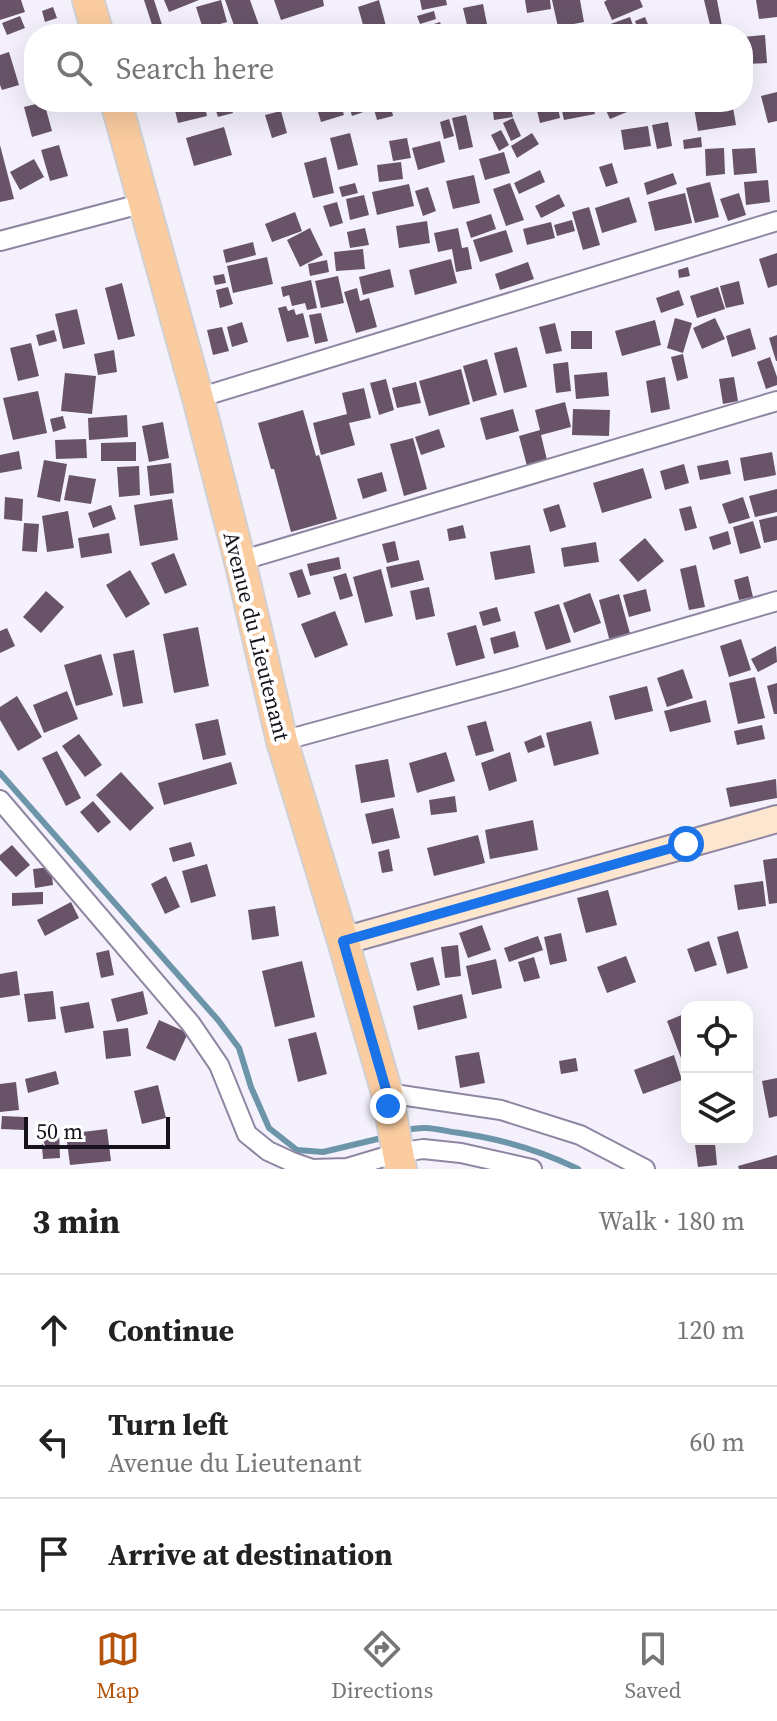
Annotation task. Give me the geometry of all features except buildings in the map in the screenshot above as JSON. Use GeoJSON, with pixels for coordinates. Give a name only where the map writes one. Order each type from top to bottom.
{"type":"FeatureCollection","features":[{"type":"Feature","properties":{"kind":"main road"},"geometry":{"type":"LineString","coordinates":[[88,0],[95,24]]}},
{"type":"Feature","properties":{"kind":"main road","name":"Avenue du Lieutenant"},"geometry":{"type":"LineString","coordinates":[[119,112],[198,398],[282,741],[343,941],[387,1099],[399,1161]]}},
{"type":"Feature","properties":{"kind":"street"},"geometry":{"type":"LineString","coordinates":[[0,241],[144,203]]}},
{"type":"Feature","properties":{"kind":"street"},"geometry":{"type":"LineString","coordinates":[[198,398],[777,221]]}},
{"type":"Feature","properties":{"kind":"street"},"geometry":{"type":"LineString","coordinates":[[240,561],[777,401]]}},
{"type":"Feature","properties":{"kind":"street"},"geometry":{"type":"LineString","coordinates":[[282,741],[777,601]]}},
{"type":"Feature","properties":{"kind":"street"},"geometry":{"type":"LineString","coordinates":[[0,800],[191,1024],[219,1065],[247,1134],[268,1151],[312,1169],[399,1161],[423,1149],[461,1153],[532,1169]]}},
{"type":"Feature","properties":{"kind":"street"},"geometry":{"type":"LineString","coordinates":[[343,941],[777,819]]}},
{"type":"Feature","properties":{"kind":"street"},"geometry":{"type":"LineString","coordinates":[[387,1099],[501,1110],[580,1135],[645,1169]]}},
{"type":"Feature","properties":{"kind":"waterway"},"geometry":{"type":"LineString","coordinates":[[0,773],[218,1020],[239,1048],[251,1087],[269,1128],[297,1150],[323,1152],[386,1137]]}},
{"type":"Feature","properties":{"kind":"waterway"},"geometry":{"type":"LineString","coordinates":[[404,1131],[429,1128],[485,1138],[517,1145],[578,1169]]}},
{"type":"Feature","properties":{"kind":"route"},"geometry":{"type":"LineString","coordinates":[[388,1106],[387,1093],[343,941],[686,844]]}}]}
